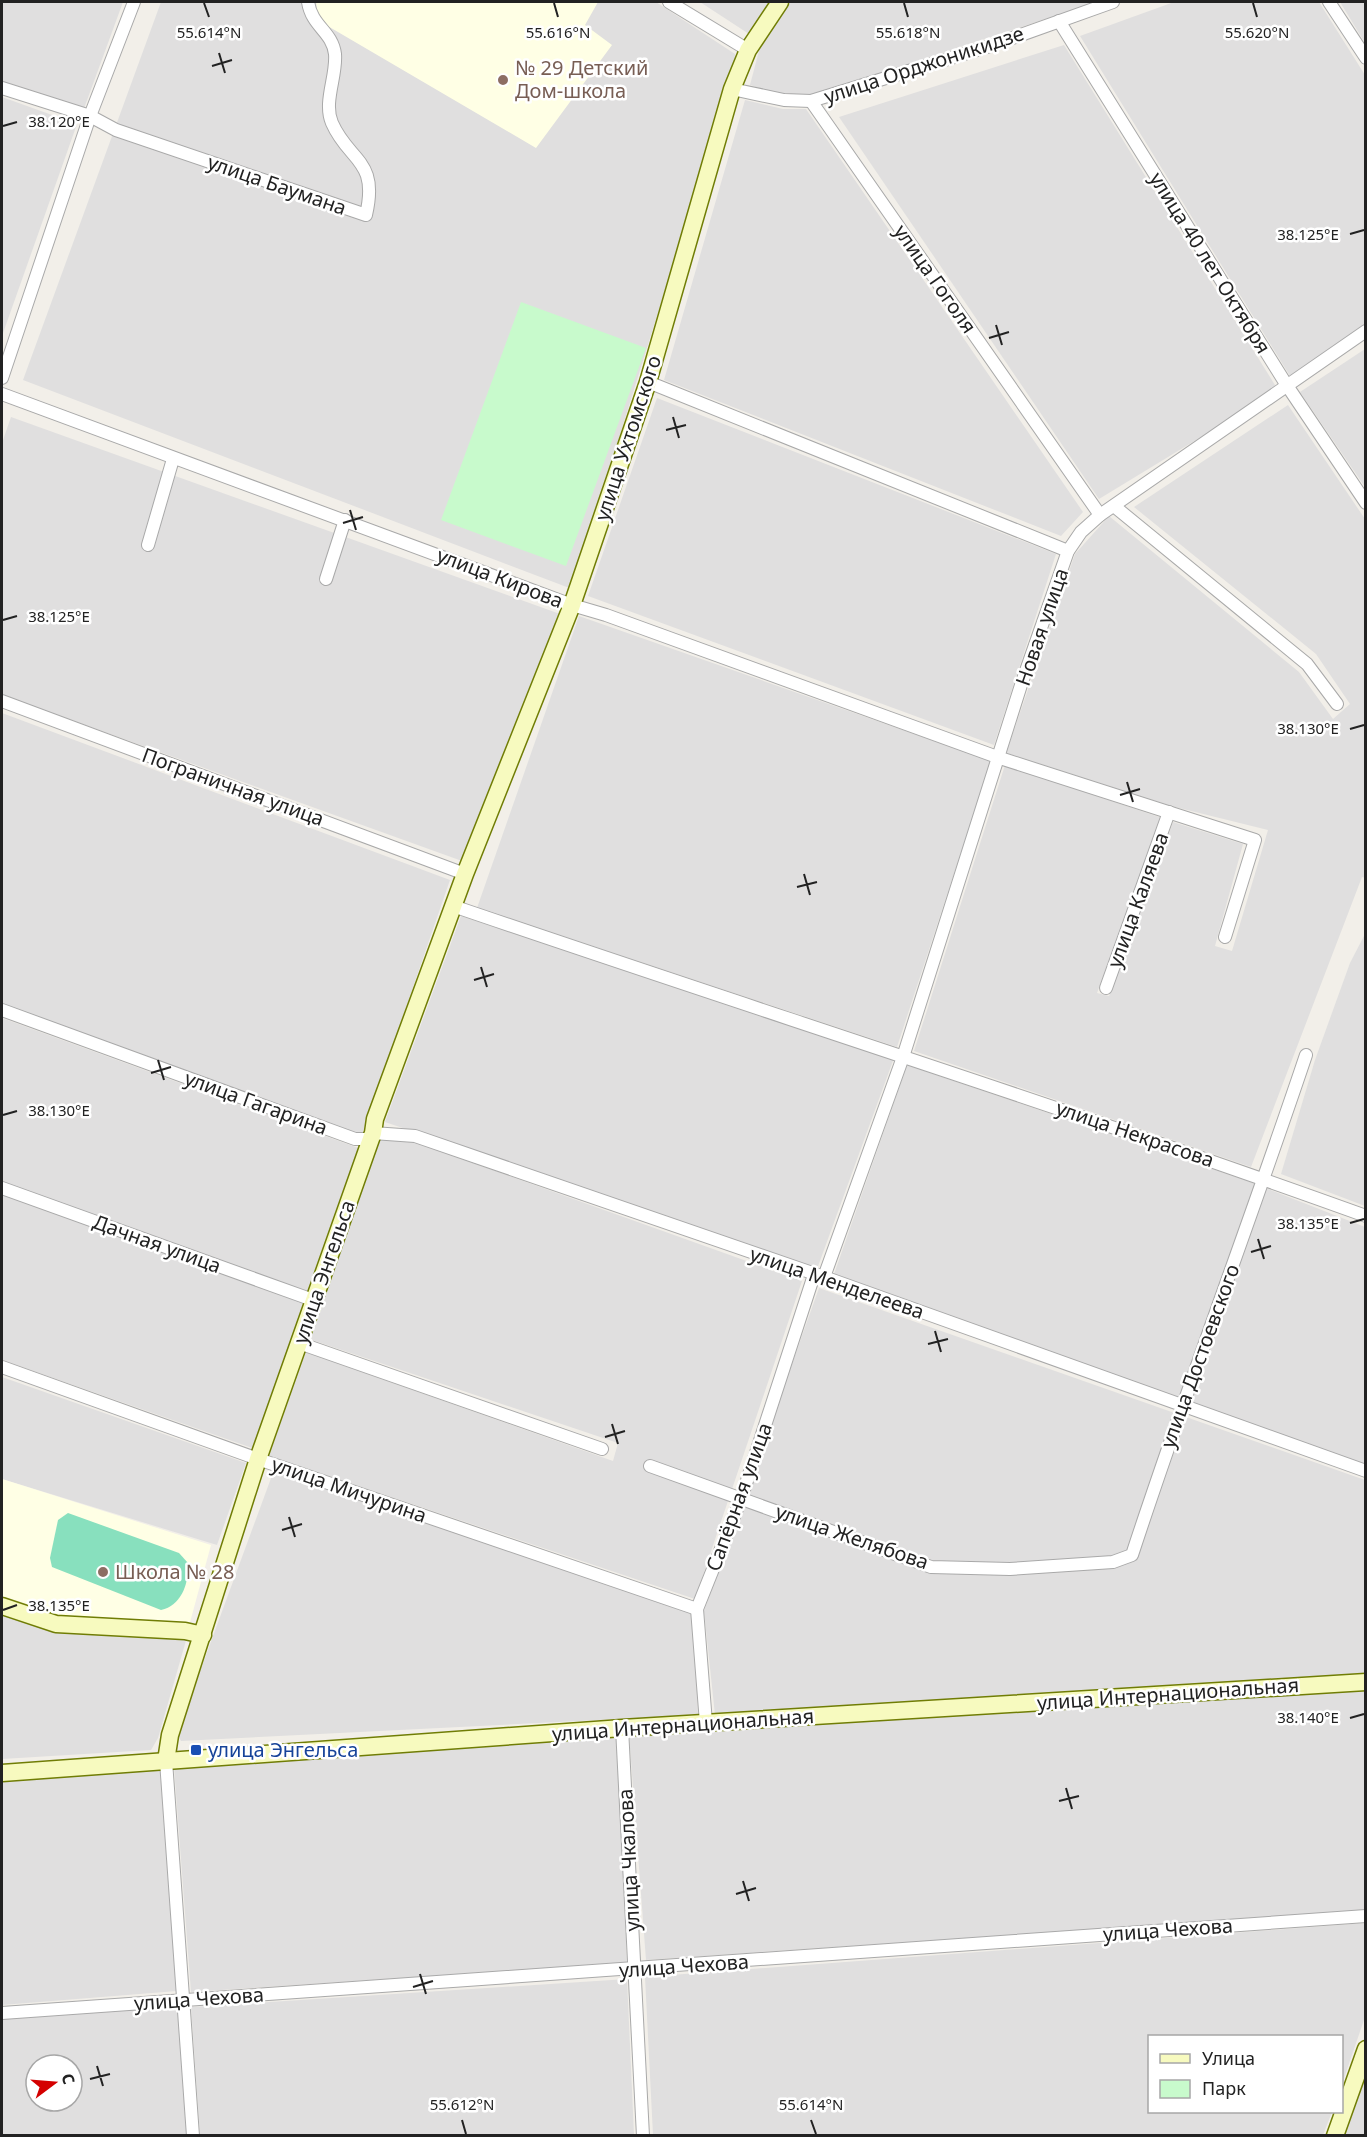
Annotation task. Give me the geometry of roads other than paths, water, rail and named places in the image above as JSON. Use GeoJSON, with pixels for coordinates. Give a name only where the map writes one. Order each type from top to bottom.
{"type":"FeatureCollection","features":[{"type":"Feature","properties":{"kind":"main road","name":"улица Ухтомского"},"geometry":{"type":"LineString","coordinates":[[465,874],[572,605],[648,382],[732,89],[748,50],[780,2]]}},
{"type":"Feature","properties":{"kind":"main road","name":"улица Энгельса"},"geometry":{"type":"LineString","coordinates":[[166,1761],[170,1735],[258,1459],[373,1132],[375,1119],[465,874]]}},
{"type":"Feature","properties":{"kind":"main road"},"geometry":{"type":"LineString","coordinates":[[2,1606],[56,1624],[185,1631],[203,1635]]}},
{"type":"Feature","properties":{"kind":"main road","name":"улица Интернациональная"},"geometry":{"type":"LineString","coordinates":[[2,1773],[622,1728],[1365,1682]]}},
{"type":"Feature","properties":{"kind":"main road"},"geometry":{"type":"LineString","coordinates":[[1343,2113],[1365,2049]]}},
{"type":"Feature","properties":{"kind":"main road"},"geometry":{"type":"LineString","coordinates":[[1335,2136],[1343,2113]]}},
{"type":"Feature","properties":{"kind":"street"},"geometry":{"type":"LineString","coordinates":[[2,378],[90,116],[134,2]]}},
{"type":"Feature","properties":{"kind":"street","name":"улица Баумана"},"geometry":{"type":"LineString","coordinates":[[2,88],[90,116],[116,130],[366,215],[368,186],[366,170],[338,132],[330,116],[335,63],[333,44],[311,17],[308,2]]}},
{"type":"Feature","properties":{"kind":"street"},"geometry":{"type":"LineString","coordinates":[[669,2],[748,50]]}},
{"type":"Feature","properties":{"kind":"street","name":"улица Орджоникидзе"},"geometry":{"type":"LineString","coordinates":[[732,89],[784,100],[811,101],[990,46],[1113,2]]}},
{"type":"Feature","properties":{"kind":"street"},"geometry":{"type":"LineString","coordinates":[[1329,2],[1365,58]]}},
{"type":"Feature","properties":{"kind":"street","name":"улица 40 лет Октября"},"geometry":{"type":"LineString","coordinates":[[1059,21],[1286,384],[1365,503]]}},
{"type":"Feature","properties":{"kind":"street","name":"улица Гоголя"},"geometry":{"type":"LineString","coordinates":[[811,101],[1100,515]]}},
{"type":"Feature","properties":{"kind":"street","name":"Новая улица"},"geometry":{"type":"LineString","coordinates":[[903,1057],[1000,758],[1021,685],[1068,550],[1081,532],[1100,515],[1365,331]]}},
{"type":"Feature","properties":{"kind":"street"},"geometry":{"type":"LineString","coordinates":[[648,382],[1068,550]]}},
{"type":"Feature","properties":{"kind":"street","name":"улица Кирова"},"geometry":{"type":"LineString","coordinates":[[2,394],[572,605],[606,615],[1000,758]]}},
{"type":"Feature","properties":{"kind":"street"},"geometry":{"type":"LineString","coordinates":[[148,545],[173,459]]}},
{"type":"Feature","properties":{"kind":"street"},"geometry":{"type":"LineString","coordinates":[[1114,506],[1307,664],[1337,704]]}},
{"type":"Feature","properties":{"kind":"street"},"geometry":{"type":"LineString","coordinates":[[326,579],[345,520]]}},
{"type":"Feature","properties":{"kind":"street","name":"Пограничная улица"},"geometry":{"type":"LineString","coordinates":[[2,701],[465,874]]}},
{"type":"Feature","properties":{"kind":"street","name":"улица Каляева"},"geometry":{"type":"LineString","coordinates":[[1000,758],[1255,840],[1225,938]]}},
{"type":"Feature","properties":{"kind":"street","name":"улица Каляева"},"geometry":{"type":"LineString","coordinates":[[1106,988],[1169,812]]}},
{"type":"Feature","properties":{"kind":"street","name":"улица Некрасова"},"geometry":{"type":"LineString","coordinates":[[453,906],[1265,1178],[1365,1216]]}},
{"type":"Feature","properties":{"kind":"street","name":"улица Гагарина"},"geometry":{"type":"LineString","coordinates":[[2,1010],[349,1137],[367,1139],[373,1132]]}},
{"type":"Feature","properties":{"kind":"street","name":"улица Достоевского"},"geometry":{"type":"LineString","coordinates":[[1132,1554],[1181,1405],[1265,1178],[1306,1055]]}},
{"type":"Feature","properties":{"kind":"street","name":"Сапёрная улица"},"geometry":{"type":"LineString","coordinates":[[706,1723],[698,1609],[741,1499],[819,1276],[903,1057]]}},
{"type":"Feature","properties":{"kind":"street","name":"улица Менделеева"},"geometry":{"type":"LineString","coordinates":[[373,1132],[415,1136],[819,1276],[1365,1471]]}},
{"type":"Feature","properties":{"kind":"street","name":"Дачная улица"},"geometry":{"type":"LineString","coordinates":[[2,1188],[313,1300]]}},
{"type":"Feature","properties":{"kind":"street"},"geometry":{"type":"LineString","coordinates":[[299,1343],[602,1449]]}},
{"type":"Feature","properties":{"kind":"street","name":"улица Мичурина"},"geometry":{"type":"LineString","coordinates":[[2,1367],[258,1459],[698,1609]]}},
{"type":"Feature","properties":{"kind":"street","name":"улица Желябова"},"geometry":{"type":"LineString","coordinates":[[650,1466],[931,1567],[1010,1569],[1113,1562],[1132,1554]]}},
{"type":"Feature","properties":{"kind":"street","name":"улица Чкалова"},"geometry":{"type":"LineString","coordinates":[[622,1728],[643,2136]]}},
{"type":"Feature","properties":{"kind":"street","name":"улица Энгельса"},"geometry":{"type":"LineString","coordinates":[[166,1761],[193,2136]]}},
{"type":"Feature","properties":{"kind":"street","name":"улица Чехова"},"geometry":{"type":"LineString","coordinates":[[2,2013],[1365,1916]]}},
{"type":"Feature","properties":{"kind":"place","name":"№ 29 Детский Дом-школа"},"geometry":{"type":"Point","coordinates":[503,80]}},
{"type":"Feature","properties":{"kind":"place","name":"Школа № 28"},"geometry":{"type":"Point","coordinates":[103,1572]}},
{"type":"Feature","properties":{"kind":"place","name":"улица Энгельса"},"geometry":{"type":"Point","coordinates":[196,1750]}}]}
